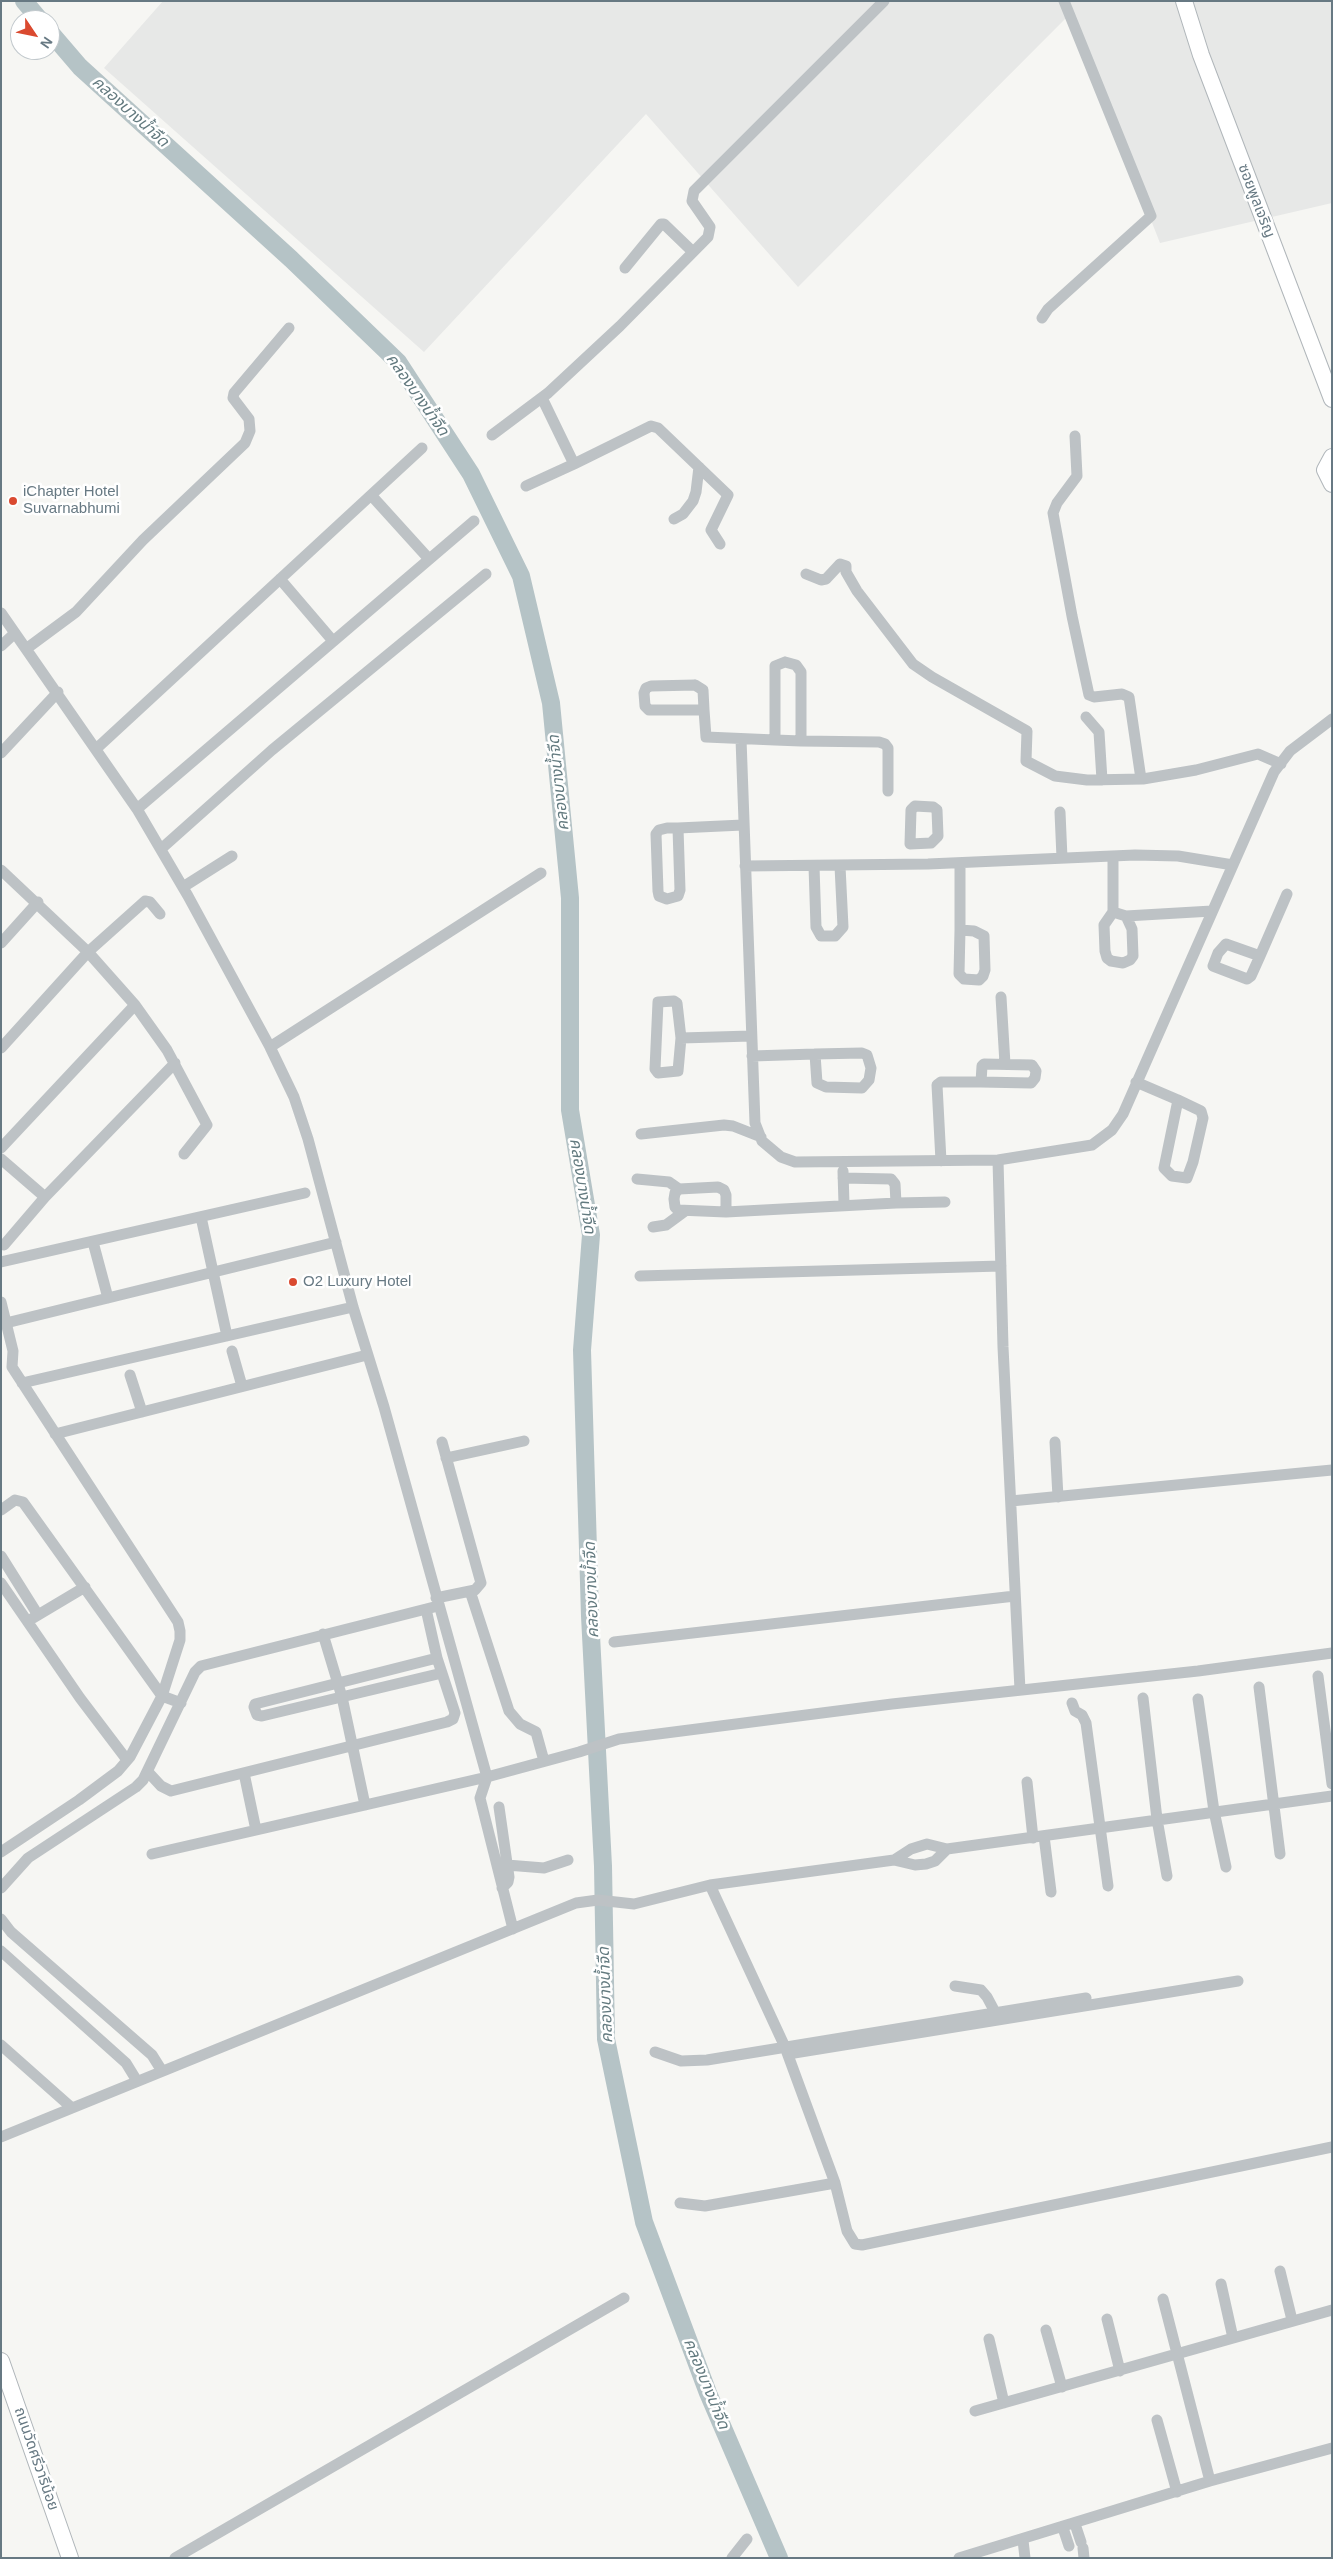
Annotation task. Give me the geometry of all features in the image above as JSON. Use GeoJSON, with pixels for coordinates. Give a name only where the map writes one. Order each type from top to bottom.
{"type":"FeatureCollection","features":[{"type":"Feature","properties":{"kind":"street"},"geometry":{"type":"LineString","coordinates":[[492,435],[542,398],[620,326],[692,252],[710,232],[710,227],[692,201],[694,191],[884,1]]}},
{"type":"Feature","properties":{"kind":"street"},"geometry":{"type":"LineString","coordinates":[[1042,318],[1048,309],[1151,216],[1064,1]]}},
{"type":"Feature","properties":{"kind":"street","name":"ซอยพูลเจริญ"},"geometry":{"type":"LineString","coordinates":[[1184,1],[1201,55],[1332,399]]}},
{"type":"Feature","properties":{"kind":"street"},"geometry":{"type":"LineString","coordinates":[[625,268],[661,224],[664,224],[692,252]]}},
{"type":"Feature","properties":{"kind":"street"},"geometry":{"type":"LineString","coordinates":[[26,649],[76,612],[143,540],[244,442],[250,431],[249,419],[233,398],[234,393],[289,328]]}},
{"type":"Feature","properties":{"kind":"street"},"geometry":{"type":"LineString","coordinates":[[542,398],[574,464]]}},
{"type":"Feature","properties":{"kind":"street"},"geometry":{"type":"LineString","coordinates":[[526,486],[651,426],[658,428],[728,495],[711,530],[720,544]]}},
{"type":"Feature","properties":{"kind":"street"},"geometry":{"type":"LineString","coordinates":[[1075,436],[1077,476],[1057,503],[1053,513],[1072,616],[1089,695],[1094,697],[1122,694],[1129,697],[1141,779]]}},
{"type":"Feature","properties":{"kind":"street"},"geometry":{"type":"LineString","coordinates":[[96,749],[422,448]]}},
{"type":"Feature","properties":{"kind":"street"},"geometry":{"type":"LineString","coordinates":[[1332,457],[1325,470],[1332,484]]}},
{"type":"Feature","properties":{"kind":"street"},"geometry":{"type":"LineString","coordinates":[[674,519],[683,514],[693,501],[699,466]]}},
{"type":"Feature","properties":{"kind":"street"},"geometry":{"type":"LineString","coordinates":[[371,495],[428,560]]}},
{"type":"Feature","properties":{"kind":"street"},"geometry":{"type":"LineString","coordinates":[[137,809],[474,521]]}},
{"type":"Feature","properties":{"kind":"street"},"geometry":{"type":"LineString","coordinates":[[806,574],[821,580],[826,579],[840,564],[846,566],[850,580],[857,591],[913,664],[1027,732],[1026,761],[1056,776],[1087,780],[1141,779],[1196,770],[1258,754],[1281,764]]}},
{"type":"Feature","properties":{"kind":"street"},"geometry":{"type":"LineString","coordinates":[[161,849],[272,750],[486,574]]}},
{"type":"Feature","properties":{"kind":"street"},"geometry":{"type":"LineString","coordinates":[[280,579],[333,641]]}},
{"type":"Feature","properties":{"kind":"street"},"geometry":{"type":"LineString","coordinates":[[1,613],[58,692],[137,809],[183,887],[270,1047],[294,1097],[308,1139],[353,1307],[384,1407],[487,1778],[480,1794],[513,1929]]}},
{"type":"Feature","properties":{"kind":"street"},"geometry":{"type":"LineString","coordinates":[[1,646],[15,633]]}},
{"type":"Feature","properties":{"kind":"street"},"geometry":{"type":"LineString","coordinates":[[776,740],[774,666],[785,662],[796,665],[801,672],[801,741]]}},
{"type":"Feature","properties":{"kind":"street"},"geometry":{"type":"LineString","coordinates":[[704,710],[649,710],[645,706],[644,693],[646,688],[650,686],[695,684],[703,690],[706,737],[879,742],[885,744],[888,748],[888,791]]}},
{"type":"Feature","properties":{"kind":"street"},"geometry":{"type":"LineString","coordinates":[[1,753],[58,692]]}},
{"type":"Feature","properties":{"kind":"street"},"geometry":{"type":"LineString","coordinates":[[1086,717],[1098,732],[1102,780]]}},
{"type":"Feature","properties":{"kind":"street"},"geometry":{"type":"LineString","coordinates":[[741,739],[742,825],[755,1123],[761,1137],[771,1151],[781,1158],[795,1162],[998,1160],[1064,1151],[1092,1145],[1102,1140],[1112,1130],[1123,1114],[1274,772],[1290,751],[1332,719]]}},
{"type":"Feature","properties":{"kind":"street"},"geometry":{"type":"LineString","coordinates":[[1060,812],[1062,858]]}},
{"type":"Feature","properties":{"kind":"street"},"geometry":{"type":"LineString","coordinates":[[678,828],[680,890],[678,896],[666,899],[659,896],[658,892],[656,834],[659,830],[667,828],[742,825]]}},
{"type":"Feature","properties":{"kind":"street"},"geometry":{"type":"LineString","coordinates":[[908,864],[910,844]]}},
{"type":"Feature","properties":{"kind":"street"},"geometry":{"type":"LineString","coordinates":[[183,887],[232,856]]}},
{"type":"Feature","properties":{"kind":"street"},"geometry":{"type":"LineString","coordinates":[[745,866],[960,863],[1113,856],[1178,856],[1233,865]]}},
{"type":"Feature","properties":{"kind":"street"},"geometry":{"type":"LineString","coordinates":[[1113,856],[1113,912],[1104,925],[1107,958],[1117,963],[1130,960],[1133,956],[1132,929],[1126,916]]}},
{"type":"Feature","properties":{"kind":"street"},"geometry":{"type":"LineString","coordinates":[[960,863],[960,930]]}},
{"type":"Feature","properties":{"kind":"street"},"geometry":{"type":"LineString","coordinates":[[814,866],[816,927],[821,936],[835,936],[842,927],[840,866]]}},
{"type":"Feature","properties":{"kind":"street"},"geometry":{"type":"LineString","coordinates":[[1,870],[38,902],[88,952],[134,1005],[175,1063],[207,1125],[184,1154]]}},
{"type":"Feature","properties":{"kind":"street"},"geometry":{"type":"LineString","coordinates":[[270,1047],[541,873]]}},
{"type":"Feature","properties":{"kind":"street"},"geometry":{"type":"LineString","coordinates":[[1192,958],[1246,979],[1251,976],[1287,894]]}},
{"type":"Feature","properties":{"kind":"street"},"geometry":{"type":"LineString","coordinates":[[1,1048],[88,952],[144,901],[150,902],[160,914]]}},
{"type":"Feature","properties":{"kind":"street"},"geometry":{"type":"LineString","coordinates":[[1,943],[38,902]]}},
{"type":"Feature","properties":{"kind":"street"},"geometry":{"type":"LineString","coordinates":[[1113,912],[1126,916],[1212,911]]}},
{"type":"Feature","properties":{"kind":"street"},"geometry":{"type":"LineString","coordinates":[[1213,966],[1218,953],[1226,944],[1260,956]]}},
{"type":"Feature","properties":{"kind":"street"},"geometry":{"type":"LineString","coordinates":[[1001,997],[1005,1064]]}},
{"type":"Feature","properties":{"kind":"street"},"geometry":{"type":"LineString","coordinates":[[674,1001],[677,1003],[681,1038],[678,1071],[658,1073],[655,1069],[658,1002],[674,1001]]}},
{"type":"Feature","properties":{"kind":"street"},"geometry":{"type":"LineString","coordinates":[[1,1148],[134,1005]]}},
{"type":"Feature","properties":{"kind":"street"},"geometry":{"type":"LineString","coordinates":[[681,1038],[751,1036]]}},
{"type":"Feature","properties":{"kind":"street"},"geometry":{"type":"LineString","coordinates":[[752,1056],[815,1054],[862,1053],[867,1055],[871,1068],[869,1080],[862,1088],[821,1085],[817,1083],[815,1054]]}},
{"type":"Feature","properties":{"kind":"street"},"geometry":{"type":"LineString","coordinates":[[4,1245],[45,1197],[175,1063]]}},
{"type":"Feature","properties":{"kind":"street"},"geometry":{"type":"LineString","coordinates":[[941,1161],[937,1085],[941,1082],[1031,1083],[1036,1078],[1036,1071],[1032,1065],[984,1064],[981,1082]]}},
{"type":"Feature","properties":{"kind":"street"},"geometry":{"type":"LineString","coordinates":[[1136,1082],[1178,1100],[1201,1111],[1203,1118],[1193,1162],[1187,1178],[1172,1176],[1164,1168],[1178,1100]]}},
{"type":"Feature","properties":{"kind":"street"},"geometry":{"type":"LineString","coordinates":[[641,1134],[724,1125],[733,1126],[761,1137]]}},
{"type":"Feature","properties":{"kind":"street"},"geometry":{"type":"LineString","coordinates":[[1,1158],[45,1197]]}},
{"type":"Feature","properties":{"kind":"street"},"geometry":{"type":"LineString","coordinates":[[998,1160],[1000,1266],[1020,1690]]}},
{"type":"Feature","properties":{"kind":"street"},"geometry":{"type":"LineString","coordinates":[[842,1163],[844,1204]]}},
{"type":"Feature","properties":{"kind":"street"},"geometry":{"type":"LineString","coordinates":[[843,1178],[892,1179],[895,1184],[896,1204]]}},
{"type":"Feature","properties":{"kind":"street"},"geometry":{"type":"LineString","coordinates":[[637,1179],[669,1182],[678,1189],[718,1187],[724,1190],[726,1194],[726,1212]]}},
{"type":"Feature","properties":{"kind":"street"},"geometry":{"type":"LineString","coordinates":[[678,1189],[675,1193],[675,1207],[685,1211],[726,1212],[844,1204],[944,1202]]}},
{"type":"Feature","properties":{"kind":"street"},"geometry":{"type":"LineString","coordinates":[[1,1262],[305,1193]]}},
{"type":"Feature","properties":{"kind":"street"},"geometry":{"type":"LineString","coordinates":[[653,1227],[666,1225],[685,1211]]}},
{"type":"Feature","properties":{"kind":"street"},"geometry":{"type":"LineString","coordinates":[[201,1217],[227,1336]]}},
{"type":"Feature","properties":{"kind":"street"},"geometry":{"type":"LineString","coordinates":[[94,1242],[108,1298]]}},
{"type":"Feature","properties":{"kind":"street"},"geometry":{"type":"LineString","coordinates":[[6,1323],[336,1242]]}},
{"type":"Feature","properties":{"kind":"street"},"geometry":{"type":"LineString","coordinates":[[640,1276],[1000,1266]]}},
{"type":"Feature","properties":{"kind":"street"},"geometry":{"type":"LineString","coordinates":[[1,1302],[13,1351],[12,1367],[178,1622],[180,1640],[162,1696],[127,1760],[118,1771],[80,1800],[1,1852]]}},
{"type":"Feature","properties":{"kind":"street"},"geometry":{"type":"LineString","coordinates":[[22,1383],[353,1307]]}},
{"type":"Feature","properties":{"kind":"street"},"geometry":{"type":"LineString","coordinates":[[232,1351],[242,1386]]}},
{"type":"Feature","properties":{"kind":"street"},"geometry":{"type":"LineString","coordinates":[[55,1434],[367,1355]]}},
{"type":"Feature","properties":{"kind":"street"},"geometry":{"type":"LineString","coordinates":[[1,1373],[12,1367]]}},
{"type":"Feature","properties":{"kind":"street"},"geometry":{"type":"LineString","coordinates":[[130,1375],[142,1412]]}},
{"type":"Feature","properties":{"kind":"street"},"geometry":{"type":"LineString","coordinates":[[446,1458],[524,1441]]}},
{"type":"Feature","properties":{"kind":"street"},"geometry":{"type":"LineString","coordinates":[[1,1888],[33,1854],[136,1787],[148,1772],[195,1672],[201,1666],[426,1609],[437,1602],[475,1590],[481,1583],[442,1442]]}},
{"type":"Feature","properties":{"kind":"street"},"geometry":{"type":"LineString","coordinates":[[1055,1442],[1058,1497]]}},
{"type":"Feature","properties":{"kind":"street"},"geometry":{"type":"LineString","coordinates":[[1010,1501],[1332,1470]]}},
{"type":"Feature","properties":{"kind":"street"},"geometry":{"type":"LineString","coordinates":[[1,1510],[15,1500],[23,1502],[162,1696],[181,1703]]}},
{"type":"Feature","properties":{"kind":"street"},"geometry":{"type":"LineString","coordinates":[[1,1556],[38,1615]]}},
{"type":"Feature","properties":{"kind":"street"},"geometry":{"type":"LineString","coordinates":[[1,1583],[80,1698],[127,1760]]}},
{"type":"Feature","properties":{"kind":"street"},"geometry":{"type":"LineString","coordinates":[[27,1621],[85,1587]]}},
{"type":"Feature","properties":{"kind":"street"},"geometry":{"type":"LineString","coordinates":[[470,1591],[509,1711],[520,1724],[536,1732],[544,1761]]}},
{"type":"Feature","properties":{"kind":"street"},"geometry":{"type":"LineString","coordinates":[[614,1642],[1015,1596]]}},
{"type":"Feature","properties":{"kind":"street"},"geometry":{"type":"LineString","coordinates":[[148,1772],[161,1786],[171,1791],[453,1719],[455,1713],[437,1658],[426,1609]]}},
{"type":"Feature","properties":{"kind":"street"},"geometry":{"type":"LineString","coordinates":[[323,1634],[339,1684],[365,1805]]}},
{"type":"Feature","properties":{"kind":"street"},"geometry":{"type":"LineString","coordinates":[[152,1854],[487,1778],[619,1739],[1020,1690],[1198,1671],[1332,1653]]}},
{"type":"Feature","properties":{"kind":"street"},"geometry":{"type":"LineString","coordinates":[[437,1658],[255,1704],[254,1707],[257,1715],[262,1716],[442,1673]]}},
{"type":"Feature","properties":{"kind":"street"},"geometry":{"type":"LineString","coordinates":[[1318,1676],[1332,1784]]}},
{"type":"Feature","properties":{"kind":"street"},"geometry":{"type":"LineString","coordinates":[[1259,1686],[1280,1854]]}},
{"type":"Feature","properties":{"kind":"street"},"geometry":{"type":"LineString","coordinates":[[1142,1698],[1157,1819],[1167,1876]]}},
{"type":"Feature","properties":{"kind":"street"},"geometry":{"type":"LineString","coordinates":[[1198,1699],[1214,1811],[1226,1867]]}},
{"type":"Feature","properties":{"kind":"street"},"geometry":{"type":"LineString","coordinates":[[1072,1703],[1075,1711],[1082,1715],[1086,1723],[1098,1829],[1108,1886]]}},
{"type":"Feature","properties":{"kind":"street"},"geometry":{"type":"LineString","coordinates":[[244,1773],[256,1830]]}},
{"type":"Feature","properties":{"kind":"street"},"geometry":{"type":"LineString","coordinates":[[1027,1782],[1051,1892]]}},
{"type":"Feature","properties":{"kind":"street"},"geometry":{"type":"LineString","coordinates":[[894,1860],[918,1846],[937,1845],[947,1849],[1332,1796]]}},
{"type":"Feature","properties":{"kind":"street"},"geometry":{"type":"LineString","coordinates":[[499,1807],[508,1882],[502,1888]]}},
{"type":"Feature","properties":{"kind":"street"},"geometry":{"type":"LineString","coordinates":[[19,1839],[33,1854]]}},
{"type":"Feature","properties":{"kind":"street"},"geometry":{"type":"LineString","coordinates":[[1,2137],[576,1902],[598,1900],[634,1904],[710,1885],[894,1860],[915,1865],[926,1864],[935,1861],[947,1849]]}},
{"type":"Feature","properties":{"kind":"street"},"geometry":{"type":"LineString","coordinates":[[507,1865],[544,1868],[568,1860]]}},
{"type":"Feature","properties":{"kind":"street"},"geometry":{"type":"LineString","coordinates":[[710,1885],[786,2051],[835,2184],[847,2231],[854,2244],[862,2245],[1332,2147]]}},
{"type":"Feature","properties":{"kind":"street"},"geometry":{"type":"LineString","coordinates":[[1,1919],[11,1932],[152,2055],[162,2071]]}},
{"type":"Feature","properties":{"kind":"street"},"geometry":{"type":"LineString","coordinates":[[1,1951],[126,2063],[137,2081]]}},
{"type":"Feature","properties":{"kind":"street"},"geometry":{"type":"LineString","coordinates":[[655,2052],[689,2061],[786,2051],[1238,1981]]}},
{"type":"Feature","properties":{"kind":"street"},"geometry":{"type":"LineString","coordinates":[[955,1986],[981,1990],[995,2012]]}},
{"type":"Feature","properties":{"kind":"street"},"geometry":{"type":"LineString","coordinates":[[786,2051],[995,2012],[1086,1998]]}},
{"type":"Feature","properties":{"kind":"street"},"geometry":{"type":"LineString","coordinates":[[1,2045],[72,2108]]}},
{"type":"Feature","properties":{"kind":"street"},"geometry":{"type":"LineString","coordinates":[[680,2203],[705,2206],[835,2184]]}},
{"type":"Feature","properties":{"kind":"street"},"geometry":{"type":"LineString","coordinates":[[1280,2271],[1292,2320]]}},
{"type":"Feature","properties":{"kind":"street"},"geometry":{"type":"LineString","coordinates":[[1221,2284],[1234,2338]]}},
{"type":"Feature","properties":{"kind":"street"},"geometry":{"type":"LineString","coordinates":[[175,2558],[624,2298]]}},
{"type":"Feature","properties":{"kind":"street"},"geometry":{"type":"LineString","coordinates":[[1163,2299],[1210,2481]]}},
{"type":"Feature","properties":{"kind":"street"},"geometry":{"type":"LineString","coordinates":[[975,2411],[1177,2356],[1292,2320],[1332,2310]]}},
{"type":"Feature","properties":{"kind":"street"},"geometry":{"type":"LineString","coordinates":[[1107,2318],[1120,2371]]}},
{"type":"Feature","properties":{"kind":"street"},"geometry":{"type":"LineString","coordinates":[[1046,2330],[1062,2387]]}},
{"type":"Feature","properties":{"kind":"street"},"geometry":{"type":"LineString","coordinates":[[989,2339],[1004,2403]]}},
{"type":"Feature","properties":{"kind":"street","name":"ถนนวัดศรีวารีน้อย"},"geometry":{"type":"LineString","coordinates":[[1,2361],[70,2558]]}},
{"type":"Feature","properties":{"kind":"street"},"geometry":{"type":"LineString","coordinates":[[1157,2420],[1177,2492]]}},
{"type":"Feature","properties":{"kind":"street"},"geometry":{"type":"LineString","coordinates":[[958,2558],[1023,2540],[1210,2481],[1332,2448]]}},
{"type":"Feature","properties":{"kind":"street"},"geometry":{"type":"LineString","coordinates":[[1075,2524],[1083,2549]]}},
{"type":"Feature","properties":{"kind":"street"},"geometry":{"type":"LineString","coordinates":[[1062,2528],[1071,2552]]}},
{"type":"Feature","properties":{"kind":"street"},"geometry":{"type":"LineString","coordinates":[[732,2558],[747,2539]]}},
{"type":"Feature","properties":{"kind":"street"},"geometry":{"type":"LineString","coordinates":[[1023,2540],[1025,2558]]}},
{"type":"Feature","properties":{"kind":"shaded area"},"geometry":{"type":"Polygon","coordinates":[[[163,1],[1332,1],[1332,203],[1160,243],[1070,14],[798,287],[646,114],[424,352],[104,68],[163,1]]]}},
{"type":"Feature","properties":{"kind":"waterway","name":"คลองบางน้ำจืด"},"geometry":{"type":"LineString","coordinates":[[24,1],[32,10]]}},
{"type":"Feature","properties":{"kind":"waterway","name":"คลองบางน้ำจืด"},"geometry":{"type":"LineString","coordinates":[[60,44],[80,67],[291,259],[398,362],[471,474],[521,576],[551,703],[570,898],[570,1110],[591,1235],[582,1350],[590,1616],[603,1866],[606,2039],[644,2222],[708,2393],[779,2558]]}},
{"type":"Feature","properties":{"kind":"place","name":"iChapter Hotel Suvarnabhumi"},"geometry":{"type":"Point","coordinates":[13,501]}},
{"type":"Feature","properties":{"kind":"place","name":"O2 Luxury Hotel"},"geometry":{"type":"Point","coordinates":[293,1282]}}]}
